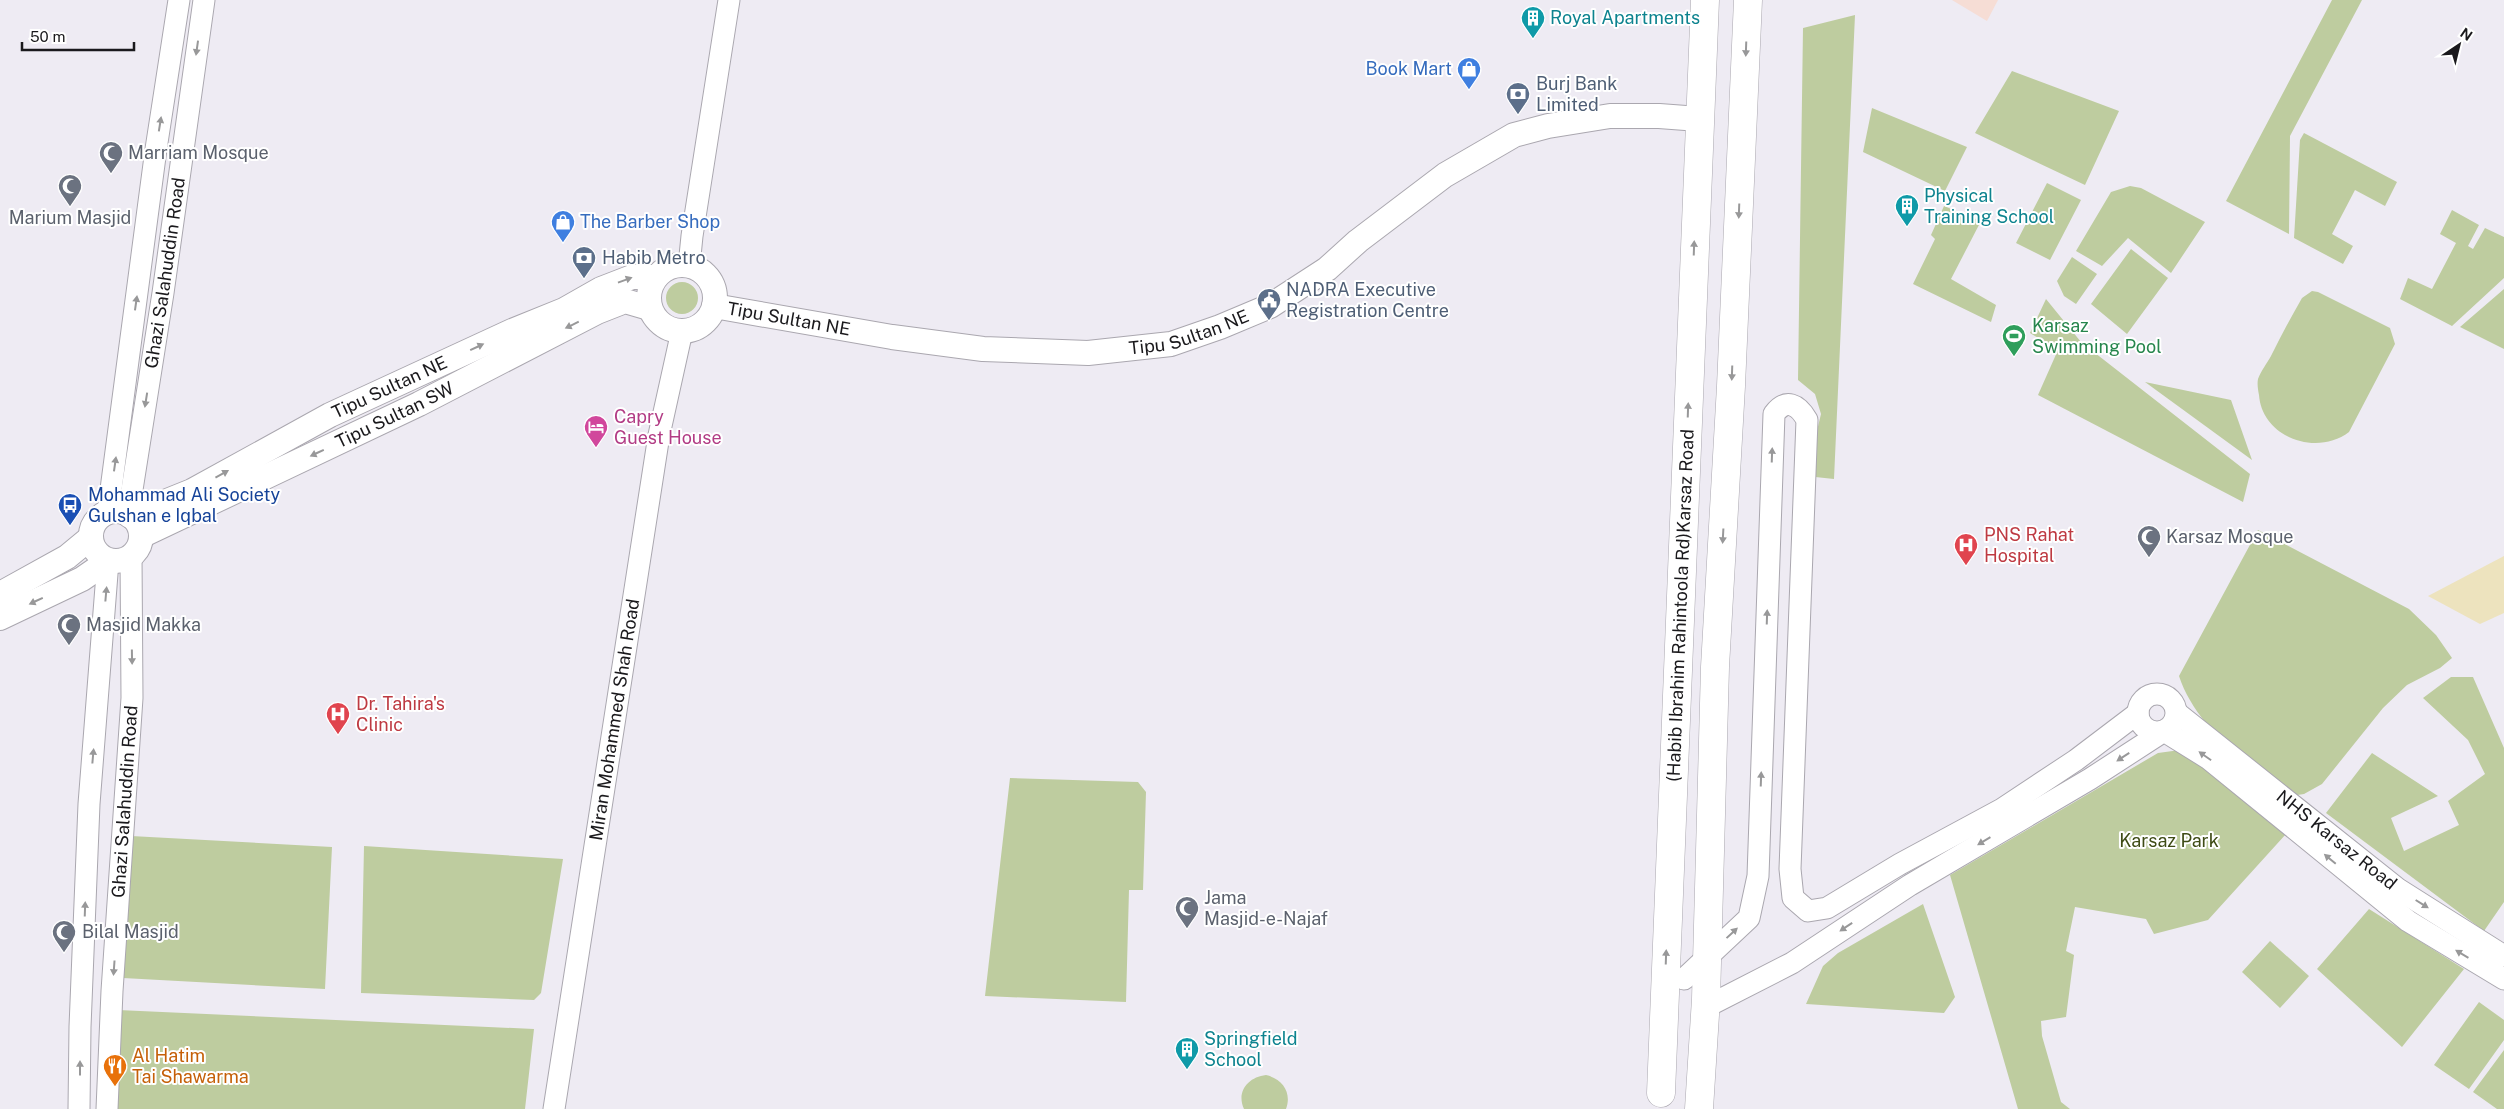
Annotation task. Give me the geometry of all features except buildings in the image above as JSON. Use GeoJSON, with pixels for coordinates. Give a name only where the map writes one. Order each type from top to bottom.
{"type":"FeatureCollection","features":[{"type":"Feature","properties":{"kind":"highway","name":"(Habib Ibrahim Rahintoola Rd)Karsaz Road"},"geometry":{"type":"LineString","coordinates":[[1661,1101],[1705,0]]}},
{"type":"Feature","properties":{"kind":"highway"},"geometry":{"type":"LineString","coordinates":[[1699,1109],[1708,956],[1715,667],[1731,386],[1748,0]]}},
{"type":"Feature","properties":{"kind":"highway"},"geometry":{"type":"LineString","coordinates":[[1661,1101],[1674,1031],[1674,995],[1684,979],[1694,979],[1706,1003]]}},
{"type":"Feature","properties":{"kind":"main road","name":"Tipu Sultan NE"},"geometry":{"type":"LineString","coordinates":[[714,306],[892,337],[982,349],[1088,353],[1171,344],[1220,327],[1270,306],[1327,269],[1358,241],[1445,175],[1514,135],[1548,126],[1610,116],[1659,116],[1699,119]]}},
{"type":"Feature","properties":{"kind":"main road","name":"Tipu Sultan NE"},"geometry":{"type":"LineString","coordinates":[[128,527],[330,415],[512,331],[564,310],[601,289],[632,277],[656,277],[673,266],[689,266],[700,271],[708,279],[714,289],[714,306],[709,317],[692,330],[682,331]]}},
{"type":"Feature","properties":{"kind":"main road"},"geometry":{"type":"LineString","coordinates":[[656,277],[650,287],[649,308],[659,322],[671,330],[682,331]]}},
{"type":"Feature","properties":{"kind":"main road","name":"Tipu Sultan SW"},"geometry":{"type":"LineString","coordinates":[[128,527],[419,404],[597,312],[625,301],[649,308]]}},
{"type":"Feature","properties":{"kind":"main road"},"geometry":{"type":"LineString","coordinates":[[102,515],[128,527],[116,562],[108,561],[96,552],[90,538],[93,525],[102,515]]}},
{"type":"Feature","properties":{"kind":"main road"},"geometry":{"type":"LineString","coordinates":[[0,594],[67,557],[90,538]]}},
{"type":"Feature","properties":{"kind":"main road"},"geometry":{"type":"LineString","coordinates":[[0,618],[82,579],[108,561]]}},
{"type":"Feature","properties":{"kind":"street","name":"Ghazi Salahuddin Road"},"geometry":{"type":"LineString","coordinates":[[107,1109],[112,991],[132,698],[128,527],[156,149],[179,0]]}},
{"type":"Feature","properties":{"kind":"street","name":"Ghazi Salahuddin Road"},"geometry":{"type":"LineString","coordinates":[[128,527],[204,0]]}},
{"type":"Feature","properties":{"kind":"street"},"geometry":{"type":"LineString","coordinates":[[689,266],[692,236],[730,0]]}},
{"type":"Feature","properties":{"kind":"street","name":"Miran Mohammed Shah Road"},"geometry":{"type":"LineString","coordinates":[[554,1109],[658,435],[682,331]]}},
{"type":"Feature","properties":{"kind":"street"},"geometry":{"type":"LineString","coordinates":[[1684,979],[1749,918],[1758,876],[1774,414],[1779,407],[1787,403],[1794,404],[1801,410],[1807,420],[1790,869],[1793,898],[1808,911],[1827,908],[1900,864],[2002,809],[2076,760],[2138,713],[2144,700],[2157,694],[2171,700],[2177,713],[2175,721],[2164,731],[2090,779],[1910,885],[1792,964],[1706,1003]]}},
{"type":"Feature","properties":{"kind":"street","name":"Ghazi Salahuddin Road"},"geometry":{"type":"LineString","coordinates":[[79,1109],[80,1027],[89,804],[108,561]]}},
{"type":"Feature","properties":{"kind":"street"},"geometry":{"type":"LineString","coordinates":[[2138,713],[2139,720],[2149,731],[2164,731],[2209,759],[2408,921],[2504,979]]}},
{"type":"Feature","properties":{"kind":"street","name":"NHS Karsaz Road"},"geometry":{"type":"LineString","coordinates":[[2177,713],[2398,889],[2504,956]]}},
{"type":"Feature","properties":{"kind":"street"},"geometry":{"type":"LineString","coordinates":[[2076,760],[2090,779]]}},
{"type":"Feature","properties":{"kind":"shaded area"},"geometry":{"type":"Polygon","coordinates":[[[1952,0],[1998,0],[1987,21],[1952,0]]]}},
{"type":"Feature","properties":{"kind":"green space"},"geometry":{"type":"Polygon","coordinates":[[[2332,0],[2362,0],[2290,136],[2289,234],[2226,201],[2332,0]]]}},
{"type":"Feature","properties":{"kind":"green space"},"geometry":{"type":"Polygon","coordinates":[[[1855,15],[1834,479],[1806,476],[1821,414],[1815,394],[1798,380],[1803,28],[1855,15]]]}},
{"type":"Feature","properties":{"kind":"green space"},"geometry":{"type":"Polygon","coordinates":[[[2012,71],[2119,111],[2085,185],[1975,133],[2012,71]]]}},
{"type":"Feature","properties":{"kind":"green space"},"geometry":{"type":"Polygon","coordinates":[[[1872,108],[1967,147],[1945,191],[1863,152],[1872,108]]]}},
{"type":"Feature","properties":{"kind":"green space"},"geometry":{"type":"Polygon","coordinates":[[[2304,133],[2397,182],[2385,206],[2355,190],[2332,234],[2353,246],[2343,264],[2294,238],[2300,140],[2304,133]]]}},
{"type":"Feature","properties":{"kind":"green space"},"geometry":{"type":"Polygon","coordinates":[[[2047,183],[2081,200],[2050,260],[2016,243],[2047,183]]]}},
{"type":"Feature","properties":{"kind":"green space"},"geometry":{"type":"Polygon","coordinates":[[[2130,186],[2141,188],[2205,222],[2171,273],[2128,238],[2102,266],[2076,251],[2111,192],[2130,186]]]}},
{"type":"Feature","properties":{"kind":"green space"},"geometry":{"type":"Polygon","coordinates":[[[1944,206],[1981,221],[1951,279],[1996,305],[1991,322],[1913,284],[1935,239],[1931,235],[1944,206]]]}},
{"type":"Feature","properties":{"kind":"green space"},"geometry":{"type":"Polygon","coordinates":[[[2452,210],[2479,225],[2468,246],[2473,249],[2485,228],[2504,237],[2504,278],[2452,326],[2400,299],[2408,278],[2432,289],[2456,243],[2440,234],[2452,210]]]}},
{"type":"Feature","properties":{"kind":"green space"},"geometry":{"type":"Polygon","coordinates":[[[2131,249],[2168,278],[2127,334],[2091,304],[2131,249]]]}},
{"type":"Feature","properties":{"kind":"green space"},"geometry":{"type":"Polygon","coordinates":[[[2072,257],[2097,274],[2076,304],[2064,296],[2057,281],[2072,257]]]}},
{"type":"Feature","properties":{"kind":"green space"},"geometry":{"type":"Polygon","coordinates":[[[682,282],[688,283],[693,287],[697,292],[697,304],[693,309],[688,313],[682,314],[676,313],[671,309],[667,304],[666,298],[667,292],[671,287],[676,283],[682,282]]]}},
{"type":"Feature","properties":{"kind":"green space"},"geometry":{"type":"Polygon","coordinates":[[[2504,289],[2504,349],[2460,327],[2504,289]]]}},
{"type":"Feature","properties":{"kind":"green space"},"geometry":{"type":"Polygon","coordinates":[[[2312,291],[2318,292],[2390,328],[2395,344],[2349,432],[2336,439],[2321,443],[2293,439],[2280,432],[2262,410],[2258,385],[2261,373],[2302,298],[2312,291]]]}},
{"type":"Feature","properties":{"kind":"green space"},"geometry":{"type":"Polygon","coordinates":[[[2046,299],[2081,342],[2250,474],[2243,502],[2038,395],[2058,350],[2030,333],[2046,299]]]}},
{"type":"Feature","properties":{"kind":"green space"},"geometry":{"type":"Polygon","coordinates":[[[2145,382],[2231,400],[2252,460],[2145,382]]]}},
{"type":"Feature","properties":{"kind":"green space"},"geometry":{"type":"Polygon","coordinates":[[[2258,530],[2409,609],[2436,635],[2452,658],[2440,668],[2407,685],[2383,708],[2322,784],[2304,794],[2284,797],[2223,743],[2209,727],[2187,694],[2179,676],[2258,530]]]}},
{"type":"Feature","properties":{"kind":"green space"},"geometry":{"type":"Polygon","coordinates":[[[2451,677],[2473,677],[2504,748],[2504,902],[2484,931],[2326,813],[2372,753],[2438,796],[2391,818],[2404,851],[2459,825],[2448,801],[2485,774],[2468,740],[2423,698],[2451,677]]]}},
{"type":"Feature","properties":{"kind":"green space","name":"Karsaz Park"},"geometry":{"type":"Polygon","coordinates":[[[2180,750],[2199,756],[2286,834],[2208,920],[2154,934],[2146,919],[2075,907],[2066,951],[2074,955],[2066,1017],[2041,1021],[2042,1036],[2061,1102],[2070,1109],[2018,1109],[1950,875],[2158,753],[2180,750]]]}},
{"type":"Feature","properties":{"kind":"green space"},"geometry":{"type":"Polygon","coordinates":[[[1010,778],[1138,782],[1146,792],[1143,890],[1129,890],[1126,1002],[985,996],[1010,778]]]}},
{"type":"Feature","properties":{"kind":"green space"},"geometry":{"type":"Polygon","coordinates":[[[131,836],[332,847],[325,989],[123,978],[131,836]]]}},
{"type":"Feature","properties":{"kind":"green space"},"geometry":{"type":"Polygon","coordinates":[[[364,846],[563,859],[541,993],[534,1000],[361,993],[364,846]]]}},
{"type":"Feature","properties":{"kind":"green space"},"geometry":{"type":"Polygon","coordinates":[[[1923,904],[1955,997],[1944,1013],[1806,1004],[1823,966],[1838,953],[1923,904]]]}},
{"type":"Feature","properties":{"kind":"green space"},"geometry":{"type":"Polygon","coordinates":[[[2369,909],[2464,969],[2402,1047],[2317,969],[2369,909]]]}},
{"type":"Feature","properties":{"kind":"green space"},"geometry":{"type":"Polygon","coordinates":[[[2270,941],[2309,976],[2280,1008],[2242,972],[2270,941]]]}},
{"type":"Feature","properties":{"kind":"green space"},"geometry":{"type":"Polygon","coordinates":[[[2479,1002],[2504,1020],[2504,1040],[2469,1089],[2434,1065],[2479,1002]]]}},
{"type":"Feature","properties":{"kind":"green space"},"geometry":{"type":"Polygon","coordinates":[[[118,1010],[534,1029],[525,1109],[111,1109],[118,1010]]]}},
{"type":"Feature","properties":{"kind":"green space"},"geometry":{"type":"Polygon","coordinates":[[[2504,1050],[2504,1109],[2497,1109],[2473,1092],[2504,1050]]]}},
{"type":"Feature","properties":{"kind":"green space"},"geometry":{"type":"Polygon","coordinates":[[[1266,1075],[1277,1080],[1285,1088],[1288,1098],[1286,1109],[1244,1109],[1242,1097],[1245,1086],[1254,1079],[1266,1075]]]}},
{"type":"Feature","properties":{"kind":"sand"},"geometry":{"type":"Polygon","coordinates":[[[2504,556],[2504,613],[2480,624],[2428,596],[2504,556]]]}},
{"type":"Feature","properties":{"kind":"place","name":"Royal Apartments"},"geometry":{"type":"Point","coordinates":[1533,39]}},
{"type":"Feature","properties":{"kind":"place","name":"Book Mart"},"geometry":{"type":"Point","coordinates":[1469,90]}},
{"type":"Feature","properties":{"kind":"place","name":"Burj Bank Limited"},"geometry":{"type":"Point","coordinates":[1518,115]}},
{"type":"Feature","properties":{"kind":"place","name":"Marriam Mosque"},"geometry":{"type":"Point","coordinates":[111,174]}},
{"type":"Feature","properties":{"kind":"place","name":"Marium Masjid"},"geometry":{"type":"Point","coordinates":[70,207]}},
{"type":"Feature","properties":{"kind":"place","name":"Physical Training School"},"geometry":{"type":"Point","coordinates":[1907,227]}},
{"type":"Feature","properties":{"kind":"place","name":"The Barber Shop"},"geometry":{"type":"Point","coordinates":[563,243]}},
{"type":"Feature","properties":{"kind":"place","name":"Habib Metro"},"geometry":{"type":"Point","coordinates":[584,279]}},
{"type":"Feature","properties":{"kind":"place","name":"NADRA Executive Registration Centre"},"geometry":{"type":"Point","coordinates":[1269,321]}},
{"type":"Feature","properties":{"kind":"place","name":"Karsaz Swimming Pool"},"geometry":{"type":"Point","coordinates":[2014,357]}},
{"type":"Feature","properties":{"kind":"place","name":"Capry Guest House"},"geometry":{"type":"Point","coordinates":[596,448]}},
{"type":"Feature","properties":{"kind":"place","name":"Mohammad Ali Society Gulshan e Iqbal"},"geometry":{"type":"Point","coordinates":[70,526]}},
{"type":"Feature","properties":{"kind":"place","name":"Karsaz Mosque"},"geometry":{"type":"Point","coordinates":[2149,558]}},
{"type":"Feature","properties":{"kind":"place","name":"PNS Rahat Hospital"},"geometry":{"type":"Point","coordinates":[1966,566]}},
{"type":"Feature","properties":{"kind":"place","name":"Masjid Makka"},"geometry":{"type":"Point","coordinates":[69,646]}},
{"type":"Feature","properties":{"kind":"place","name":"Dr. Tahira's Clinic"},"geometry":{"type":"Point","coordinates":[338,735]}},
{"type":"Feature","properties":{"kind":"place","name":"Jama Masjid-e-Najaf"},"geometry":{"type":"Point","coordinates":[1187,929]}},
{"type":"Feature","properties":{"kind":"place","name":"Bilal Masjid"},"geometry":{"type":"Point","coordinates":[64,953]}},
{"type":"Feature","properties":{"kind":"place","name":"Springfield School"},"geometry":{"type":"Point","coordinates":[1187,1070]}},
{"type":"Feature","properties":{"kind":"place","name":"Al Hatim Tai Shawarma"},"geometry":{"type":"Point","coordinates":[115,1087]}}]}
